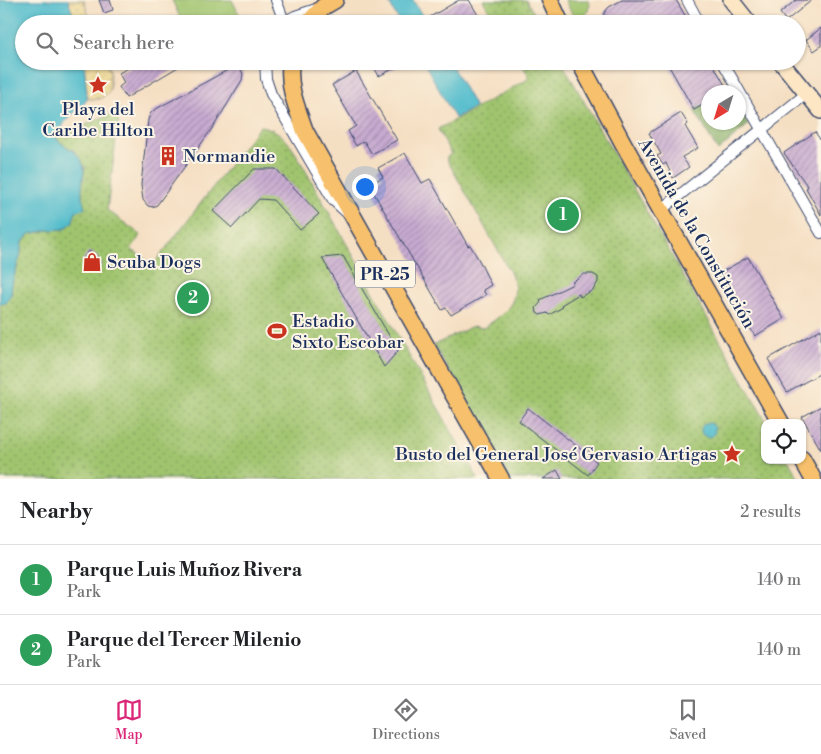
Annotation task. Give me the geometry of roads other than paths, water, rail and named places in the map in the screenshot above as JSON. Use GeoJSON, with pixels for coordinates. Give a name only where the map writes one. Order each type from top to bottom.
{"type":"FeatureCollection","features":[{"type":"Feature","properties":{"kind":"main road"},"geometry":{"type":"LineString","coordinates":[[550,0],[557,15]]}},
{"type":"Feature","properties":{"kind":"main road"},"geometry":{"type":"LineString","coordinates":[[731,2],[742,15]]}},
{"type":"Feature","properties":{"kind":"main road"},"geometry":{"type":"LineString","coordinates":[[317,15],[329,4]]}},
{"type":"Feature","properties":{"kind":"main road","name":"PR-25"},"geometry":{"type":"LineString","coordinates":[[289,70],[290,85],[304,131],[501,479]]}},
{"type":"Feature","properties":{"kind":"main road","name":"Avenida de la Constitución"},"geometry":{"type":"LineString","coordinates":[[584,70],[618,134],[780,419]]}},
{"type":"Feature","properties":{"kind":"main road"},"geometry":{"type":"LineString","coordinates":[[787,70],[821,111]]}},
{"type":"Feature","properties":{"kind":"main road"},"geometry":{"type":"LineString","coordinates":[[805,464],[814,479]]}},
{"type":"Feature","properties":{"kind":"street"},"geometry":{"type":"LineString","coordinates":[[276,0],[280,15]]}},
{"type":"Feature","properties":{"kind":"street"},"geometry":{"type":"LineString","coordinates":[[687,0],[695,15]]}},
{"type":"Feature","properties":{"kind":"street"},"geometry":{"type":"LineString","coordinates":[[300,15],[329,4]]}},
{"type":"Feature","properties":{"kind":"street"},"geometry":{"type":"LineString","coordinates":[[266,70],[266,79],[271,94],[285,120],[333,200],[354,220]]}},
{"type":"Feature","properties":{"kind":"street"},"geometry":{"type":"LineString","coordinates":[[727,70],[821,233]]}},
{"type":"Feature","properties":{"kind":"street"},"geometry":{"type":"LineString","coordinates":[[662,210],[806,94]]}},
{"type":"Feature","properties":{"kind":"water"},"geometry":{"type":"Polygon","coordinates":[[[0,0],[68,0],[73,15],[15,15],[15,70],[85,70],[87,99],[65,122],[56,138],[74,152],[82,162],[84,169],[82,193],[85,208],[76,211],[72,223],[64,229],[29,234],[22,243],[11,294],[6,303],[0,304],[0,0]]]}},
{"type":"Feature","properties":{"kind":"water"},"geometry":{"type":"Polygon","coordinates":[[[394,0],[413,0],[422,15],[396,15],[389,3],[394,0]]]}},
{"type":"Feature","properties":{"kind":"water"},"geometry":{"type":"Polygon","coordinates":[[[428,70],[454,70],[475,107],[455,118],[428,70]]]}},
{"type":"Feature","properties":{"kind":"water"},"geometry":{"type":"Polygon","coordinates":[[[705,423],[711,423],[715,430],[711,437],[705,437],[701,433],[701,427],[705,423]]]}},
{"type":"Feature","properties":{"kind":"place","name":"Playa del Caribe Hilton"},"geometry":{"type":"Point","coordinates":[98,85]}},
{"type":"Feature","properties":{"kind":"place","name":"Normandie"},"geometry":{"type":"Point","coordinates":[168,156]}},
{"type":"Feature","properties":{"kind":"place","name":"Parque Luis Muñoz Rivera"},"geometry":{"type":"Point","coordinates":[563,215]}},
{"type":"Feature","properties":{"kind":"place","name":"Scuba Dogs"},"geometry":{"type":"Point","coordinates":[92,262]}},
{"type":"Feature","properties":{"kind":"place","name":"Parque del Tercer Milenio"},"geometry":{"type":"Point","coordinates":[193,298]}},
{"type":"Feature","properties":{"kind":"place","name":"Estadio Sixto Escobar"},"geometry":{"type":"Point","coordinates":[277,331]}},
{"type":"Feature","properties":{"kind":"place","name":"Busto del General José Gervasio Artigas"},"geometry":{"type":"Point","coordinates":[732,454]}}]}
